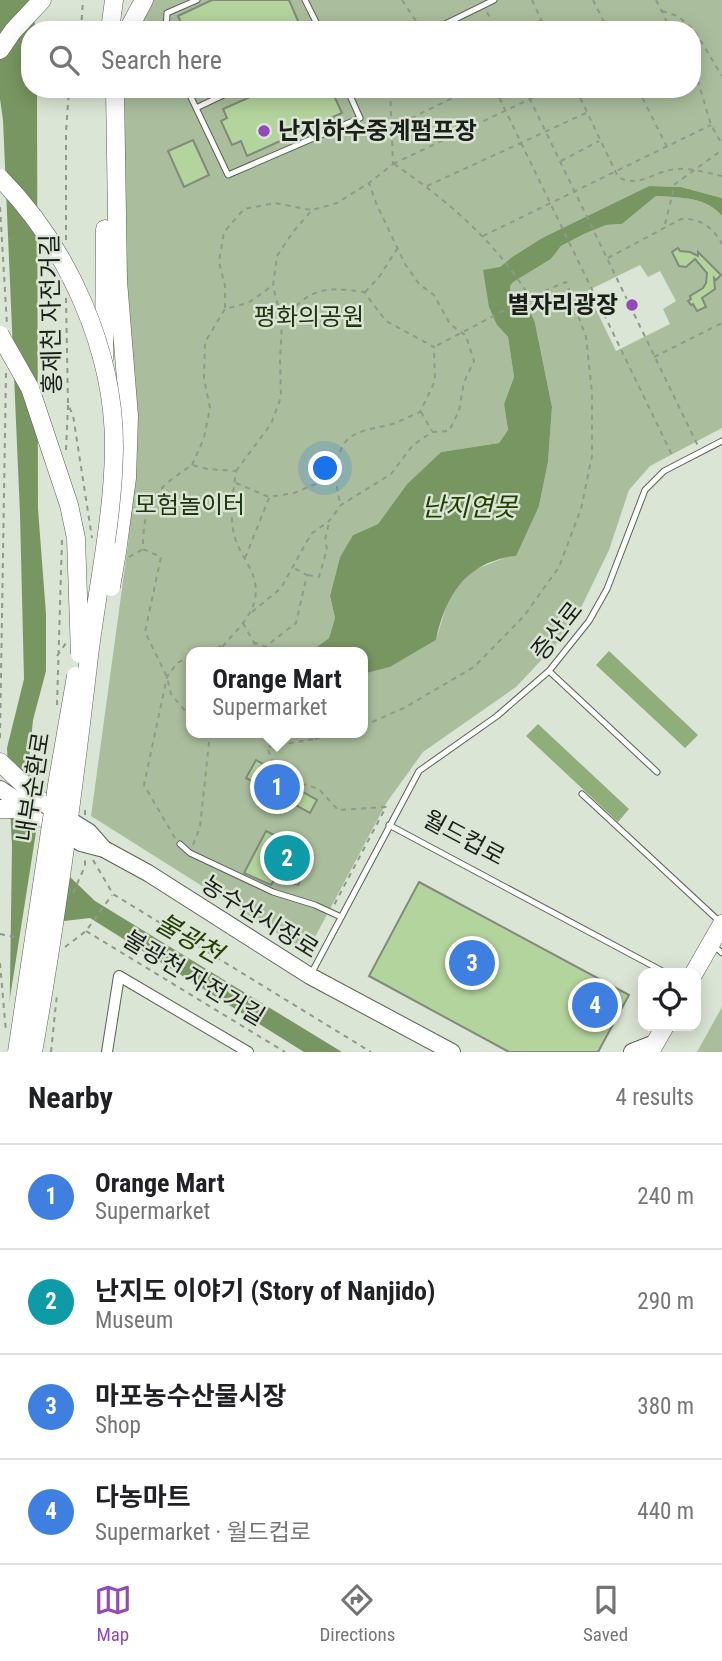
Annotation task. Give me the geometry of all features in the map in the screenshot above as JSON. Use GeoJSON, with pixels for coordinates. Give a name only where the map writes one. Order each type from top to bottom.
{"type":"FeatureCollection","features":[{"type":"Feature","properties":{"kind":"main road"},"geometry":{"type":"LineString","coordinates":[[22,21],[42,0]]}},
{"type":"Feature","properties":{"kind":"main road"},"geometry":{"type":"LineString","coordinates":[[111,21],[114,0]]}},
{"type":"Feature","properties":{"kind":"main road"},"geometry":{"type":"LineString","coordinates":[[133,21],[144,0]]}},
{"type":"Feature","properties":{"kind":"main road"},"geometry":{"type":"LineString","coordinates":[[0,50],[21,22]]}},
{"type":"Feature","properties":{"kind":"main road"},"geometry":{"type":"LineString","coordinates":[[80,654],[86,593],[100,506],[103,459],[106,98]]}},
{"type":"Feature","properties":{"kind":"main road"},"geometry":{"type":"LineString","coordinates":[[82,730],[99,665],[121,556],[127,478],[130,416],[118,281],[115,98]]}},
{"type":"Feature","properties":{"kind":"main road"},"geometry":{"type":"LineString","coordinates":[[0,178],[32,215],[75,285],[100,355],[111,409],[114,447],[111,509],[88,663],[82,730]]}},
{"type":"Feature","properties":{"kind":"main road"},"geometry":{"type":"LineString","coordinates":[[4,333],[30,388],[69,505],[76,538],[80,654]]}},
{"type":"Feature","properties":{"kind":"main road","name":"내부순환로"},"geometry":{"type":"LineString","coordinates":[[12,1046],[80,654]]}},
{"type":"Feature","properties":{"kind":"main road","name":"내부순환로"},"geometry":{"type":"LineString","coordinates":[[33,1052],[82,730]]}},
{"type":"Feature","properties":{"kind":"main road"},"geometry":{"type":"LineString","coordinates":[[0,762],[45,811]]}},
{"type":"Feature","properties":{"kind":"main road"},"geometry":{"type":"LineString","coordinates":[[0,777],[45,811]]}},
{"type":"Feature","properties":{"kind":"main road"},"geometry":{"type":"LineString","coordinates":[[0,789],[45,811]]}},
{"type":"Feature","properties":{"kind":"main road"},"geometry":{"type":"LineString","coordinates":[[0,809],[45,811]]}},
{"type":"Feature","properties":{"kind":"main road","name":"농수산시장로"},"geometry":{"type":"LineString","coordinates":[[45,811],[81,843],[98,853],[148,873],[310,976],[452,1052]]}},
{"type":"Feature","properties":{"kind":"main road"},"geometry":{"type":"LineString","coordinates":[[698,968],[716,948],[722,924]]}},
{"type":"Feature","properties":{"kind":"main road"},"geometry":{"type":"LineString","coordinates":[[632,1052],[653,1048],[662,1031]]}},
{"type":"Feature","properties":{"kind":"street"},"geometry":{"type":"LineString","coordinates":[[107,1052],[119,976],[248,1052]]}},
{"type":"Feature","properties":{"kind":"lane"},"geometry":{"type":"LineString","coordinates":[[167,21],[167,13],[197,0]]}},
{"type":"Feature","properties":{"kind":"lane"},"geometry":{"type":"LineString","coordinates":[[305,0],[316,21]]}},
{"type":"Feature","properties":{"kind":"lane"},"geometry":{"type":"LineString","coordinates":[[451,21],[494,0]]}},
{"type":"Feature","properties":{"kind":"lane"},"geometry":{"type":"LineString","coordinates":[[191,98],[228,176],[360,118],[351,98]]}},
{"type":"Feature","properties":{"kind":"lane"},"geometry":{"type":"LineString","coordinates":[[196,108],[217,98]]}},
{"type":"Feature","properties":{"kind":"lane","name":"증산로"},"geometry":{"type":"LineString","coordinates":[[389,825],[419,771],[497,716],[549,671],[589,621],[607,589],[645,490],[676,463],[722,441]]}},
{"type":"Feature","properties":{"kind":"lane"},"geometry":{"type":"LineString","coordinates":[[549,671],[657,772]]}},
{"type":"Feature","properties":{"kind":"lane"},"geometry":{"type":"LineString","coordinates":[[582,794],[722,924]]}},
{"type":"Feature","properties":{"kind":"lane","name":"월드컵로"},"geometry":{"type":"LineString","coordinates":[[310,976],[389,825],[657,968]]}},
{"type":"Feature","properties":{"kind":"lane"},"geometry":{"type":"LineString","coordinates":[[180,845],[190,853],[273,892],[341,917]]}},
{"type":"Feature","properties":{"kind":"path"},"geometry":{"type":"LineString","coordinates":[[82,21],[83,0]]}},
{"type":"Feature","properties":{"kind":"path"},"geometry":{"type":"LineString","coordinates":[[402,0],[416,21]]}},
{"type":"Feature","properties":{"kind":"path"},"geometry":{"type":"LineString","coordinates":[[532,0],[542,20]]}},
{"type":"Feature","properties":{"kind":"path"},"geometry":{"type":"LineString","coordinates":[[593,0],[604,21]]}},
{"type":"Feature","properties":{"kind":"path"},"geometry":{"type":"LineString","coordinates":[[656,0],[667,21]]}},
{"type":"Feature","properties":{"kind":"path"},"geometry":{"type":"LineString","coordinates":[[484,5],[492,21]]}},
{"type":"Feature","properties":{"kind":"path"},"geometry":{"type":"LineString","coordinates":[[662,11],[678,16],[684,21]]}},
{"type":"Feature","properties":{"kind":"path"},"geometry":{"type":"LineString","coordinates":[[701,42],[722,76]]}},
{"type":"Feature","properties":{"kind":"path"},"geometry":{"type":"LineString","coordinates":[[701,93],[710,125],[722,144]]}},
{"type":"Feature","properties":{"kind":"path","name":"홍제천 자전거길"},"geometry":{"type":"LineString","coordinates":[[66,241],[68,98]]}},
{"type":"Feature","properties":{"kind":"path"},"geometry":{"type":"LineString","coordinates":[[390,98],[393,164]]}},
{"type":"Feature","properties":{"kind":"path"},"geometry":{"type":"LineString","coordinates":[[392,128],[453,98]]}},
{"type":"Feature","properties":{"kind":"path"},"geometry":{"type":"LineString","coordinates":[[500,98],[676,463]]}},
{"type":"Feature","properties":{"kind":"path"},"geometry":{"type":"LineString","coordinates":[[580,98],[618,177],[639,182],[676,169],[722,176]]}},
{"type":"Feature","properties":{"kind":"path"},"geometry":{"type":"LineString","coordinates":[[642,98],[667,148]]}},
{"type":"Feature","properties":{"kind":"path"},"geometry":{"type":"LineString","coordinates":[[144,549],[143,531],[150,500],[170,479],[192,465],[204,438],[210,408],[204,378],[205,342],[225,309],[225,286],[219,262],[224,232],[230,224],[244,209],[275,202],[312,210],[337,203],[393,164],[530,99],[701,450]]}},
{"type":"Feature","properties":{"kind":"path"},"geometry":{"type":"LineString","coordinates":[[427,186],[587,113]]}},
{"type":"Feature","properties":{"kind":"path"},"geometry":{"type":"LineString","coordinates":[[483,236],[710,125]]}},
{"type":"Feature","properties":{"kind":"path"},"geometry":{"type":"LineString","coordinates":[[560,162],[600,140]]}},
{"type":"Feature","properties":{"kind":"path"},"geometry":{"type":"LineString","coordinates":[[664,227],[669,198],[675,184],[722,150]]}},
{"type":"Feature","properties":{"kind":"path"},"geometry":{"type":"LineString","coordinates":[[393,164],[427,186],[483,236],[530,297]]}},
{"type":"Feature","properties":{"kind":"path"},"geometry":{"type":"LineString","coordinates":[[219,647],[223,646],[252,612],[281,588],[311,534],[329,521],[341,505],[391,474],[413,445],[432,432],[449,431],[460,411],[464,382],[474,361],[466,336],[450,324],[434,295],[419,284],[405,264],[369,183]]}},
{"type":"Feature","properties":{"kind":"path"},"geometry":{"type":"LineString","coordinates":[[0,207],[8,304],[4,333]]}},
{"type":"Feature","properties":{"kind":"path"},"geometry":{"type":"LineString","coordinates":[[252,612],[255,597],[253,574],[236,540],[231,506],[236,471],[271,424],[281,397],[282,322],[273,286],[277,256],[312,210]]}},
{"type":"Feature","properties":{"kind":"path"},"geometry":{"type":"LineString","coordinates":[[607,259],[681,219],[692,219],[711,228],[722,244]]}},
{"type":"Feature","properties":{"kind":"path"},"geometry":{"type":"LineString","coordinates":[[364,292],[380,277],[398,247]]}},
{"type":"Feature","properties":{"kind":"path"},"geometry":{"type":"LineString","coordinates":[[368,724],[404,708],[474,667],[524,616],[559,567],[581,509],[592,456],[592,393],[586,337],[566,282],[530,297],[433,347]]}},
{"type":"Feature","properties":{"kind":"path"},"geometry":{"type":"LineString","coordinates":[[225,309],[248,303],[273,286]]}},
{"type":"Feature","properties":{"kind":"path"},"geometry":{"type":"LineString","coordinates":[[282,322],[290,311],[315,292],[333,288],[364,292],[386,321],[433,347]]}},
{"type":"Feature","properties":{"kind":"path","name":"홍제천 자전거길"},"geometry":{"type":"LineString","coordinates":[[66,295],[68,405],[73,415],[93,544]]}},
{"type":"Feature","properties":{"kind":"path"},"geometry":{"type":"LineString","coordinates":[[654,357],[722,323]]}},
{"type":"Feature","properties":{"kind":"path"},"geometry":{"type":"LineString","coordinates":[[341,505],[335,476],[337,457],[347,439],[362,429],[392,424],[420,412],[435,381],[433,347]]}},
{"type":"Feature","properties":{"kind":"path"},"geometry":{"type":"LineString","coordinates":[[0,738],[6,373]]}},
{"type":"Feature","properties":{"kind":"path"},"geometry":{"type":"LineString","coordinates":[[65,458],[68,405]]}},
{"type":"Feature","properties":{"kind":"path"},"geometry":{"type":"LineString","coordinates":[[420,412],[432,432]]}},
{"type":"Feature","properties":{"kind":"path"},"geometry":{"type":"LineString","coordinates":[[192,465],[236,471]]}},
{"type":"Feature","properties":{"kind":"path"},"geometry":{"type":"LineString","coordinates":[[235,482],[269,497],[294,493],[335,476]]}},
{"type":"Feature","properties":{"kind":"path"},"geometry":{"type":"LineString","coordinates":[[245,558],[269,497]]}},
{"type":"Feature","properties":{"kind":"path"},"geometry":{"type":"LineString","coordinates":[[292,567],[307,575],[319,577],[327,549],[325,540],[329,521]]}},
{"type":"Feature","properties":{"kind":"path"},"geometry":{"type":"LineString","coordinates":[[57,708],[62,538]]}},
{"type":"Feature","properties":{"kind":"path"},"geometry":{"type":"LineString","coordinates":[[121,556],[144,549],[161,557],[145,632],[167,677],[171,694],[186,712]]}},
{"type":"Feature","properties":{"kind":"path"},"geometry":{"type":"LineString","coordinates":[[254,642],[265,647],[296,623],[307,575]]}},
{"type":"Feature","properties":{"kind":"path"},"geometry":{"type":"LineString","coordinates":[[243,623],[256,647]]}},
{"type":"Feature","properties":{"kind":"path"},"geometry":{"type":"LineString","coordinates":[[180,845],[144,785],[167,677],[177,663],[186,658]]}},
{"type":"Feature","properties":{"kind":"path"},"geometry":{"type":"LineString","coordinates":[[190,853],[200,827],[208,738]]}},
{"type":"Feature","properties":{"kind":"path"},"geometry":{"type":"LineString","coordinates":[[317,738],[267,747],[275,768],[297,782],[318,789],[338,810],[386,807],[330,911]]}},
{"type":"Feature","properties":{"kind":"path"},"geometry":{"type":"LineString","coordinates":[[98,853],[113,894],[371,1052]]}},
{"type":"Feature","properties":{"kind":"path"},"geometry":{"type":"LineString","coordinates":[[69,900],[85,866]]}},
{"type":"Feature","properties":{"kind":"path"},"geometry":{"type":"LineString","coordinates":[[62,949],[86,931],[113,894]]}},
{"type":"Feature","properties":{"kind":"path","name":"불광천 자전거길"},"geometry":{"type":"LineString","coordinates":[[86,931],[285,1052]]}},
{"type":"Feature","properties":{"kind":"path"},"geometry":{"type":"LineString","coordinates":[[0,934],[7,935]]}},
{"type":"Feature","properties":{"kind":"path"},"geometry":{"type":"LineString","coordinates":[[0,963],[12,1046]]}},
{"type":"Feature","properties":{"kind":"green space","name":"평화의공원"},"geometry":{"type":"Polygon","coordinates":[[[151,0],[722,0],[722,198],[681,187],[649,186],[542,238],[500,267],[497,325],[508,337],[514,377],[504,404],[508,430],[499,443],[441,452],[407,484],[378,524],[353,535],[340,557],[330,596],[335,618],[329,638],[317,647],[186,647],[186,738],[368,738],[368,673],[390,667],[436,640],[448,600],[460,584],[474,570],[509,556],[539,506],[548,462],[552,407],[535,323],[512,307],[512,282],[551,259],[561,246],[606,225],[622,224],[656,196],[700,201],[722,216],[722,428],[650,466],[629,490],[609,550],[565,635],[516,687],[423,752],[387,802],[307,952],[91,816],[129,537],[135,449],[127,297],[123,98],[701,98],[701,21],[140,21],[151,0]],[[640,265],[587,291],[616,351],[670,324],[663,309],[676,301],[660,271],[648,277],[640,265]]]}},
{"type":"Feature","properties":{"kind":"green space"},"geometry":{"type":"Polygon","coordinates":[[[722,1007],[722,1052],[697,1052],[722,1007]]]}},
{"type":"Feature","properties":{"kind":"shaded area"},"geometry":{"type":"Polygon","coordinates":[[[609,651],[698,735],[685,748],[596,665],[609,651]]]}},
{"type":"Feature","properties":{"kind":"shaded area"},"geometry":{"type":"Polygon","coordinates":[[[538,724],[629,809],[618,822],[526,736],[538,724]]]}},
{"type":"Feature","properties":{"kind":"water"},"geometry":{"type":"Polygon","coordinates":[[[0,0],[34,0],[35,21],[21,21],[21,98],[37,98],[38,509],[46,614],[46,671],[33,720],[29,760],[40,848],[95,901],[342,1052],[304,1052],[90,918],[47,923],[9,1052],[12,846],[7,748],[24,679],[20,514],[0,99],[0,0]]]}},
{"type":"Feature","properties":{"kind":"water","name":"난지연못"},"geometry":{"type":"Polygon","coordinates":[[[649,186],[681,187],[722,198],[722,216],[700,201],[656,196],[622,224],[606,225],[561,246],[551,259],[510,286],[512,307],[522,315],[531,314],[535,323],[552,407],[548,462],[539,506],[516,556],[488,563],[459,585],[447,605],[436,640],[390,667],[368,673],[368,647],[317,647],[329,638],[335,618],[330,596],[340,557],[353,535],[378,524],[407,484],[441,452],[499,443],[508,430],[504,404],[514,377],[508,337],[497,325],[489,307],[483,270],[500,267],[542,238],[649,186]]]}},
{"type":"Feature","properties":{"kind":"pier"},"geometry":{"type":"Polygon","coordinates":[[[39,813],[43,847],[66,869],[35,1052],[5,1052],[6,1023],[39,813]]]}},
{"type":"Feature","properties":{"kind":"building"},"geometry":{"type":"Polygon","coordinates":[[[212,0],[289,0],[298,21],[180,21],[178,16],[212,0]]]}},
{"type":"Feature","properties":{"kind":"building","name":"난지하수중계펌프장"},"geometry":{"type":"Polygon","coordinates":[[[248,98],[335,98],[342,113],[247,156],[241,141],[232,145],[221,121],[227,118],[223,109],[248,98]]]}},
{"type":"Feature","properties":{"kind":"building"},"geometry":{"type":"Polygon","coordinates":[[[193,140],[209,175],[184,187],[168,151],[193,140]]]}},
{"type":"Feature","properties":{"kind":"building"},"geometry":{"type":"Polygon","coordinates":[[[678,248],[698,256],[698,252],[721,275],[716,280],[714,278],[715,289],[702,298],[706,307],[697,311],[688,301],[690,296],[703,288],[707,273],[695,259],[686,267],[679,266],[672,252],[678,248]]]}},
{"type":"Feature","properties":{"kind":"building"},"geometry":{"type":"Polygon","coordinates":[[[256,760],[282,775],[280,779],[317,800],[310,813],[246,778],[256,760]]]}},
{"type":"Feature","properties":{"kind":"building"},"geometry":{"type":"Polygon","coordinates":[[[266,831],[313,855],[298,885],[276,877],[271,885],[244,873],[266,831]]]}},
{"type":"Feature","properties":{"kind":"building"},"geometry":{"type":"Polygon","coordinates":[[[419,882],[629,995],[598,1052],[509,1052],[369,976],[419,882]]]}},
{"type":"Feature","properties":{"kind":"place","name":"난지하수중계펌프장"},"geometry":{"type":"Point","coordinates":[264,131]}},
{"type":"Feature","properties":{"kind":"place","name":"별자리광장"},"geometry":{"type":"Point","coordinates":[632,305]}},
{"type":"Feature","properties":{"kind":"place","name":"Orange Mart"},"geometry":{"type":"Point","coordinates":[277,787]}},
{"type":"Feature","properties":{"kind":"place","name":"난지도 이야기 (Story of Nanjido)"},"geometry":{"type":"Point","coordinates":[287,858]}},
{"type":"Feature","properties":{"kind":"place","name":"마포농수산물시장"},"geometry":{"type":"Point","coordinates":[472,963]}},
{"type":"Feature","properties":{"kind":"place","name":"다농마트"},"geometry":{"type":"Point","coordinates":[595,1005]}},
{"type":"Feature","properties":{"kind":"park label","name":"모험놀이터"},"geometry":{"type":"Point","coordinates":[190,505]}},
{"type":"Feature","properties":{"kind":"water label","name":"불광천"},"geometry":{"type":"Point","coordinates":[189,938]}}]}
